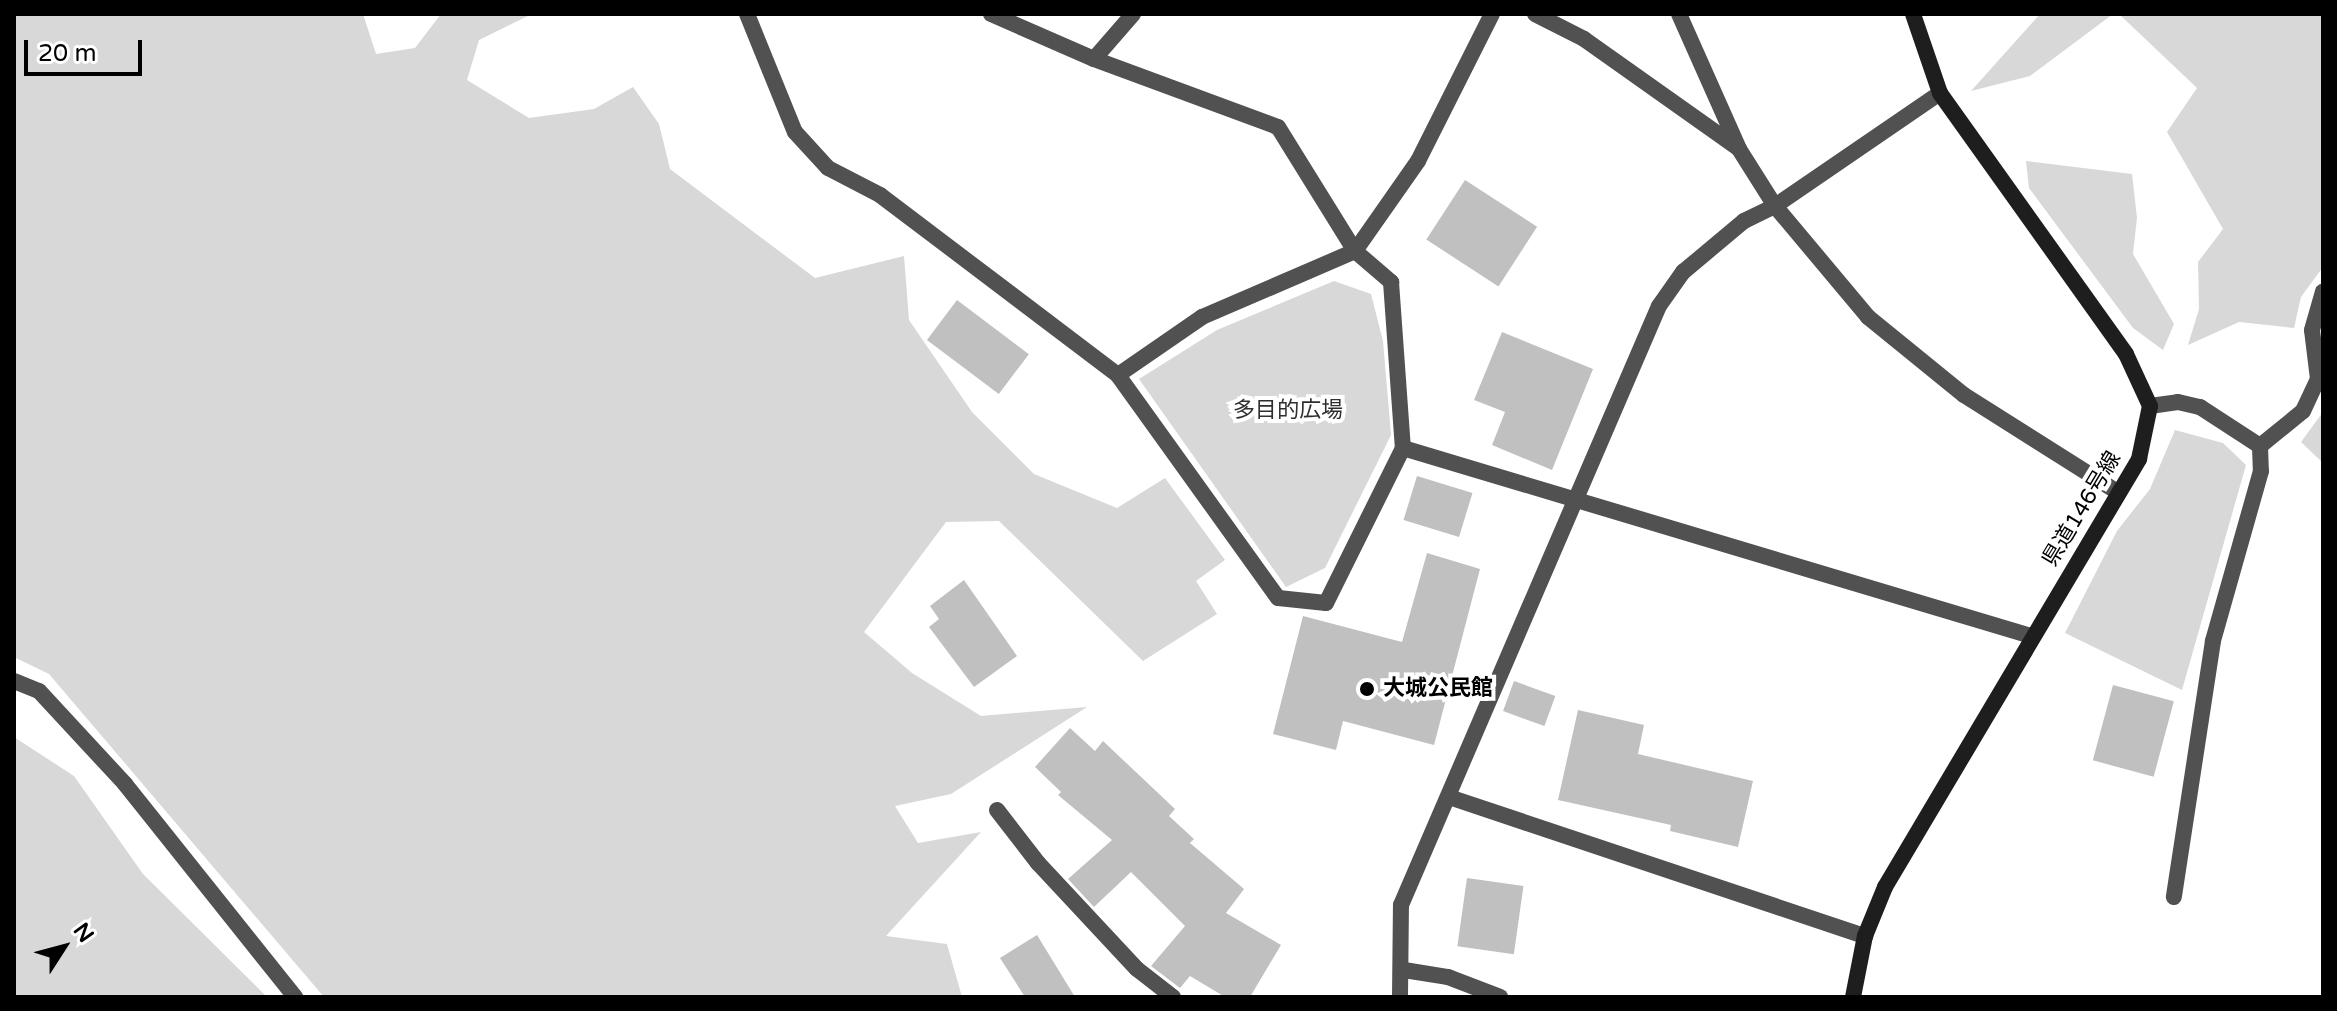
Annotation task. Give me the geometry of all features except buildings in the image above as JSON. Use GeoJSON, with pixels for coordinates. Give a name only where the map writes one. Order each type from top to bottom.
{"type":"FeatureCollection","features":[{"type":"Feature","properties":{"kind":"main road"},"geometry":{"type":"LineString","coordinates":[[1913,14],[1940,93],[2126,354],[2150,406]]}},
{"type":"Feature","properties":{"kind":"main road","name":"県道146号線"},"geometry":{"type":"LineString","coordinates":[[1853,997],[1865,936],[1885,887],[2031,636],[2139,459],[2150,406]]}},
{"type":"Feature","properties":{"kind":"street"},"geometry":{"type":"LineString","coordinates":[[747,14],[795,132],[828,168],[880,195],[1118,375],[1278,598],[1326,603],[1403,448],[1391,282],[1355,251],[1278,127],[1094,59],[991,14]]}},
{"type":"Feature","properties":{"kind":"street"},"geometry":{"type":"LineString","coordinates":[[1094,59],[1133,14]]}},
{"type":"Feature","properties":{"kind":"street"},"geometry":{"type":"LineString","coordinates":[[1118,375],[1202,317],[1355,251],[1418,161],[1492,14]]}},
{"type":"Feature","properties":{"kind":"street"},"geometry":{"type":"LineString","coordinates":[[1535,14],[1596,48],[1739,149]]}},
{"type":"Feature","properties":{"kind":"street"},"geometry":{"type":"LineString","coordinates":[[1679,14],[1739,149],[1775,206],[1868,317],[1964,395],[2119,493]]}},
{"type":"Feature","properties":{"kind":"street"},"geometry":{"type":"LineString","coordinates":[[1400,997],[1404,970],[1401,905],[1449,797],[1499,665],[1576,501],[1659,306],[1695,262],[1744,221],[1775,206],[1940,93]]}},
{"type":"Feature","properties":{"kind":"street"},"geometry":{"type":"LineString","coordinates":[[2260,446],[2303,411],[2318,379],[2312,330],[2323,292]]}},
{"type":"Feature","properties":{"kind":"street"},"geometry":{"type":"LineString","coordinates":[[2150,406],[2178,402],[2200,407],[2260,446]]}},
{"type":"Feature","properties":{"kind":"street"},"geometry":{"type":"LineString","coordinates":[[2174,897],[2213,641],[2261,471],[2260,446]]}},
{"type":"Feature","properties":{"kind":"street"},"geometry":{"type":"LineString","coordinates":[[1403,448],[2031,636]]}},
{"type":"Feature","properties":{"kind":"street"},"geometry":{"type":"LineString","coordinates":[[14,681],[39,691],[125,784],[295,997]]}},
{"type":"Feature","properties":{"kind":"street"},"geometry":{"type":"LineString","coordinates":[[1449,797],[1865,936]]}},
{"type":"Feature","properties":{"kind":"street"},"geometry":{"type":"LineString","coordinates":[[997,810],[1038,863],[1107,938],[1173,997]]}},
{"type":"Feature","properties":{"kind":"street"},"geometry":{"type":"LineString","coordinates":[[1404,970],[1448,977],[1500,997]]}},
{"type":"Feature","properties":{"kind":"green space"},"geometry":{"type":"Polygon","coordinates":[[[14,14],[363,14],[376,54],[415,48],[441,14],[532,14],[479,40],[467,80],[529,118],[594,109],[633,87],[659,124],[670,169],[815,278],[904,256],[909,320],[972,412],[1034,474],[1117,508],[1165,478],[1225,560],[1196,581],[1217,614],[1143,661],[999,521],[946,522],[864,632],[912,673],[981,716],[1087,707],[951,794],[895,806],[918,843],[981,832],[886,936],[947,944],[962,997],[324,997],[49,674],[14,657],[14,14]]]}},
{"type":"Feature","properties":{"kind":"green space"},"geometry":{"type":"Polygon","coordinates":[[[2040,14],[2113,14],[2030,76],[1971,91],[2040,14]]]}},
{"type":"Feature","properties":{"kind":"green space"},"geometry":{"type":"Polygon","coordinates":[[[2119,14],[2323,14],[2323,267],[2301,297],[2294,328],[2239,322],[2188,345],[2199,309],[2198,262],[2223,229],[2167,132],[2197,88],[2119,14]]]}},
{"type":"Feature","properties":{"kind":"green space"},"geometry":{"type":"Polygon","coordinates":[[[2026,161],[2132,174],[2137,218],[2133,254],[2174,324],[2163,350],[2133,328],[2029,188],[2026,161]]]}},
{"type":"Feature","properties":{"kind":"green space","name":"多目的広場"},"geometry":{"type":"Polygon","coordinates":[[[1334,281],[1371,294],[1383,341],[1391,435],[1325,568],[1286,587],[1139,379],[1217,330],[1334,281]]]}},
{"type":"Feature","properties":{"kind":"green space"},"geometry":{"type":"Polygon","coordinates":[[[2323,412],[2323,463],[2301,442],[2323,412]]]}},
{"type":"Feature","properties":{"kind":"green space"},"geometry":{"type":"Polygon","coordinates":[[[2175,430],[2223,443],[2246,465],[2182,690],[2065,633],[2117,531],[2150,489],[2175,430]]]}},
{"type":"Feature","properties":{"kind":"green space"},"geometry":{"type":"Polygon","coordinates":[[[14,737],[74,776],[143,874],[267,997],[14,997],[14,737]]]}},
{"type":"Feature","properties":{"kind":"place","name":"大城公民館"},"geometry":{"type":"Point","coordinates":[1367,689]}}]}
